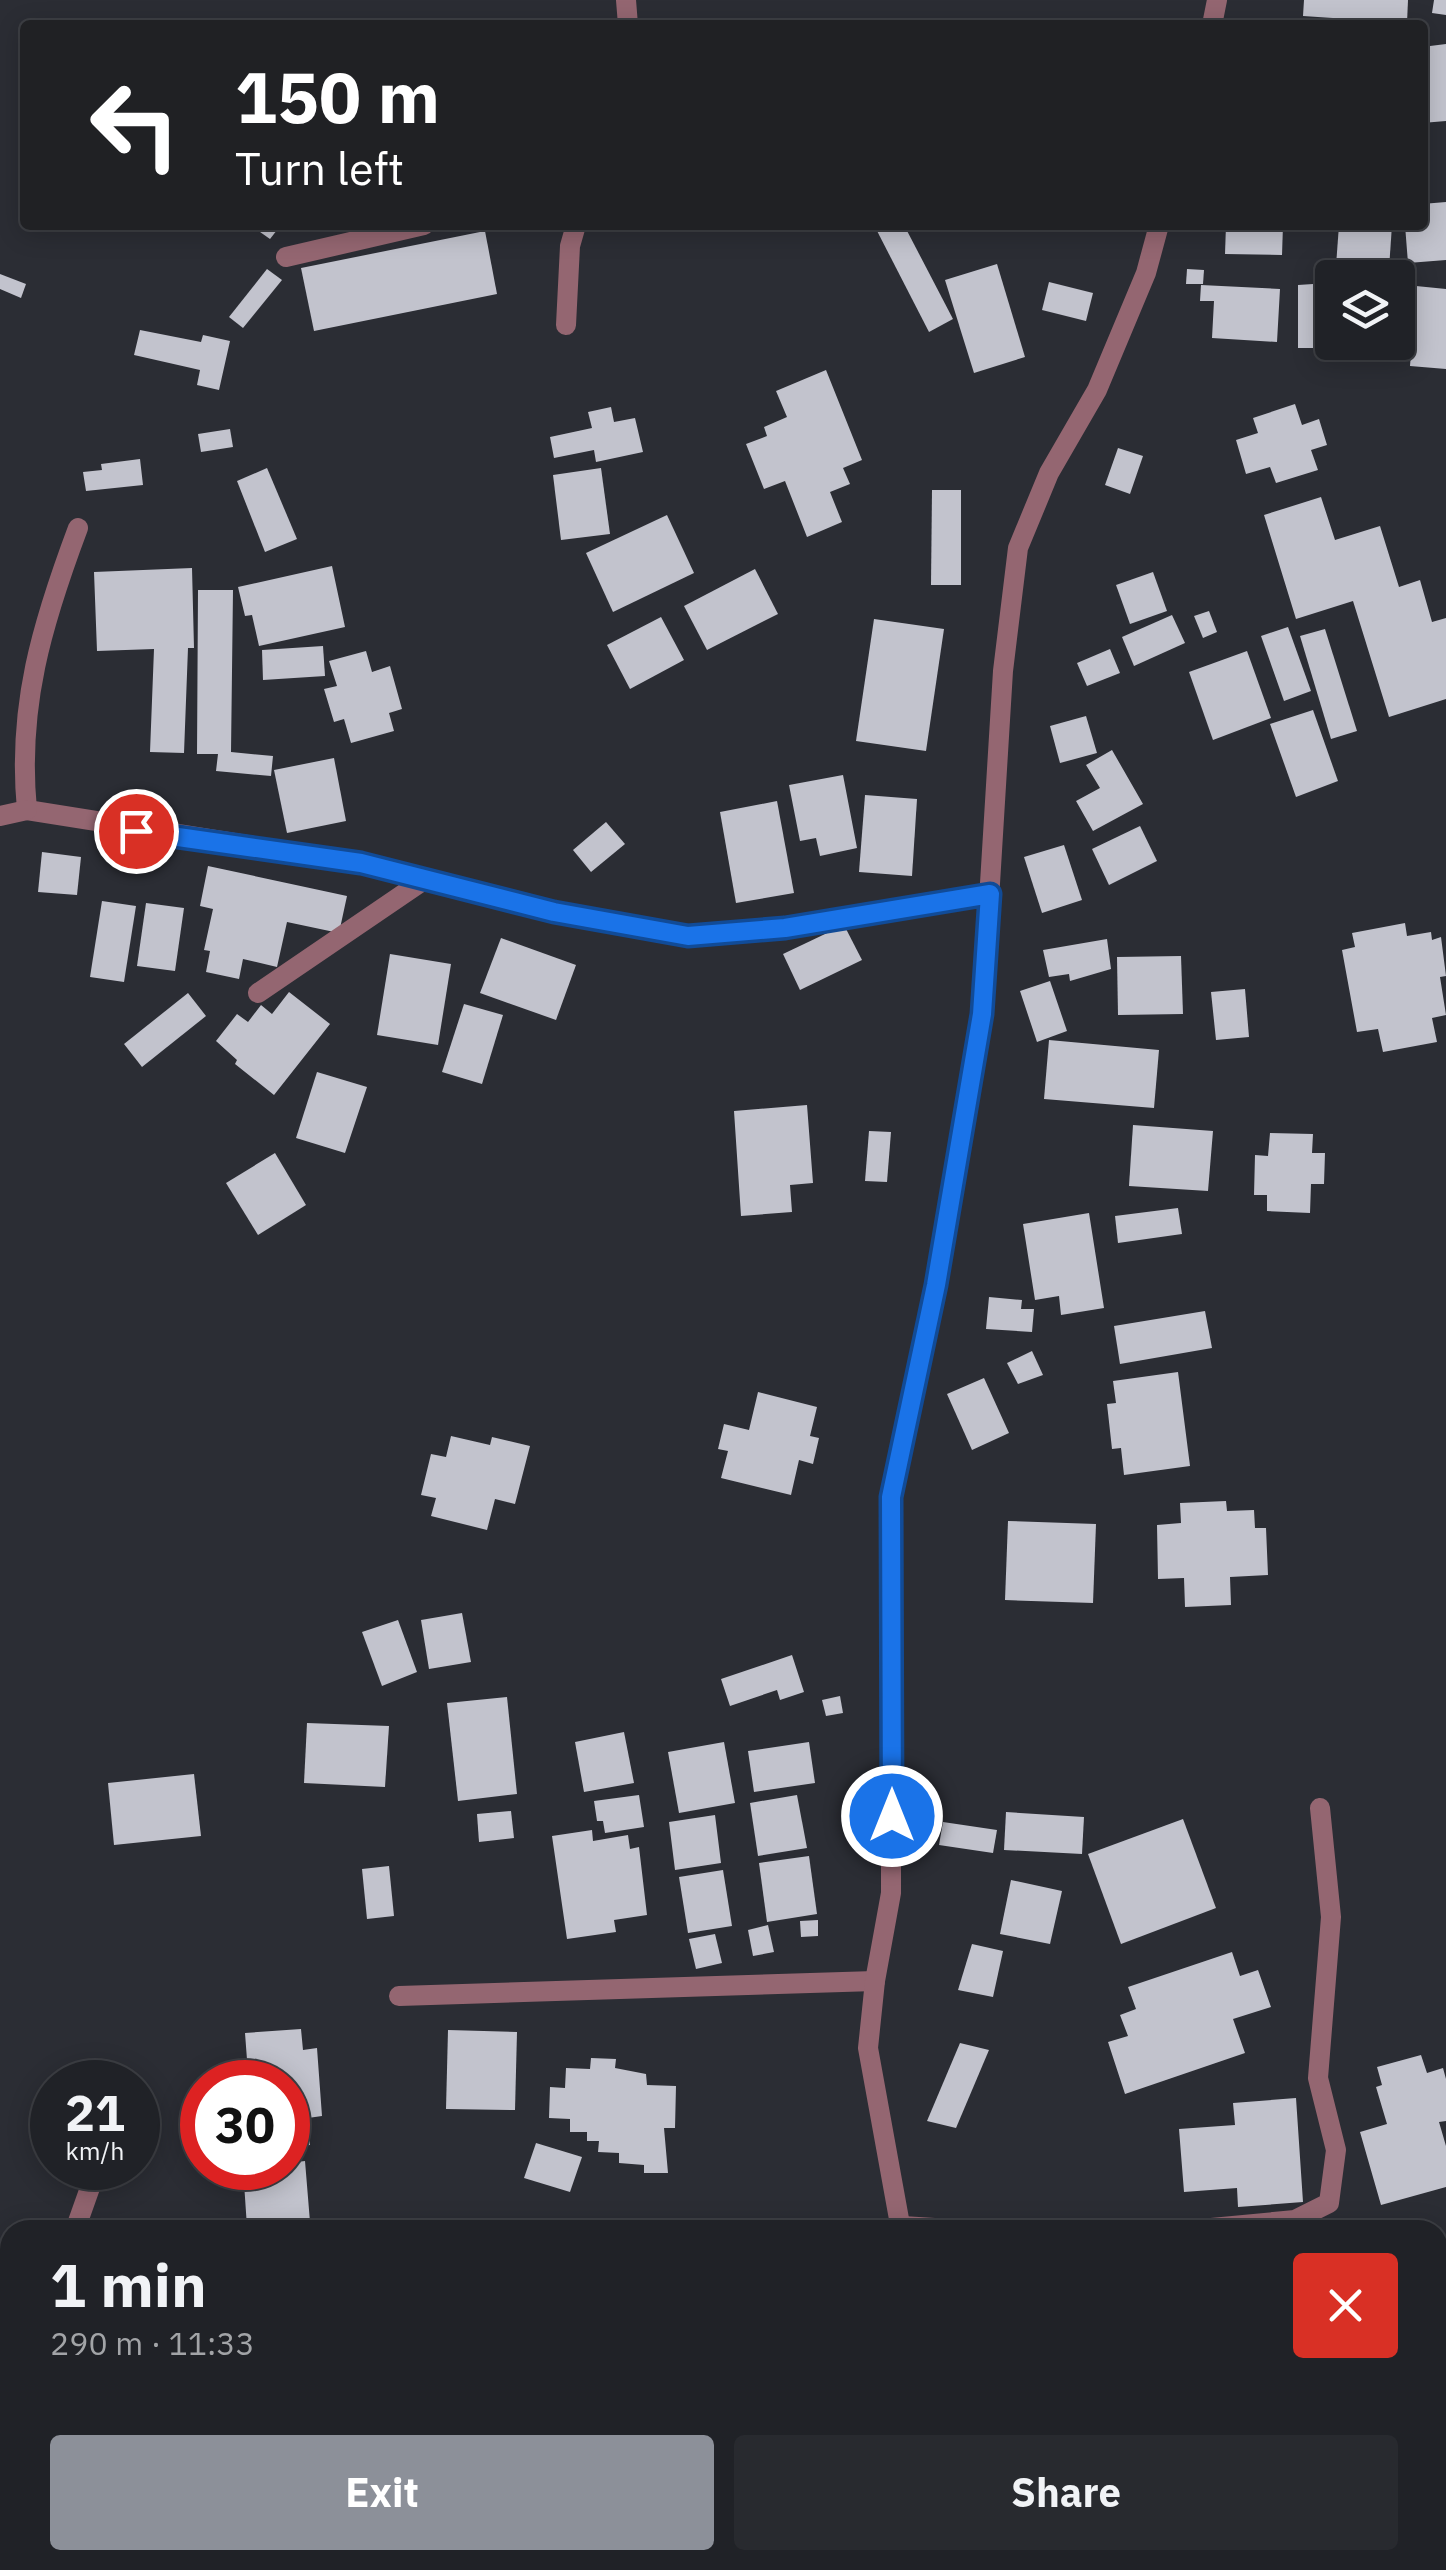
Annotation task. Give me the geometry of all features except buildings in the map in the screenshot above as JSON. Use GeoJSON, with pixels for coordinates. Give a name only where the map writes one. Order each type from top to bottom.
{"type":"FeatureCollection","features":[{"type":"Feature","properties":{"kind":"street"},"geometry":{"type":"LineString","coordinates":[[286,258],[403,230]]}},
{"type":"Feature","properties":{"kind":"street"},"geometry":{"type":"LineString","coordinates":[[566,325],[570,246],[575,230]]}},
{"type":"Feature","properties":{"kind":"street"},"geometry":{"type":"LineString","coordinates":[[900,2220],[868,2048],[874,1981],[891,1893],[891,1497],[936,1285],[982,1014],[1003,671],[1018,548],[1049,473],[1098,390],[1146,273],[1158,230]]}},
{"type":"Feature","properties":{"kind":"street"},"geometry":{"type":"LineString","coordinates":[[27,810],[22,753],[28,696],[51,600],[78,528]]}},
{"type":"Feature","properties":{"kind":"street"},"geometry":{"type":"LineString","coordinates":[[0,816],[27,810],[361,863],[592,920],[688,936],[785,928],[990,894]]}},
{"type":"Feature","properties":{"kind":"street"},"geometry":{"type":"LineString","coordinates":[[258,993],[424,880]]}},
{"type":"Feature","properties":{"kind":"street"},"geometry":{"type":"LineString","coordinates":[[1296,2220],[1329,2203],[1336,2150],[1318,2078],[1330,1917],[1320,1808]]}},
{"type":"Feature","properties":{"kind":"street"},"geometry":{"type":"LineString","coordinates":[[399,1996],[874,1981]]}},
{"type":"Feature","properties":{"kind":"street"},"geometry":{"type":"LineString","coordinates":[[79,2220],[89,2190]]}},
{"type":"Feature","properties":{"kind":"route"},"geometry":{"type":"LineString","coordinates":[[136,831],[361,863],[554,912],[688,936],[785,928],[990,894],[982,1014],[936,1285],[891,1497],[892,1816]]}}]}
